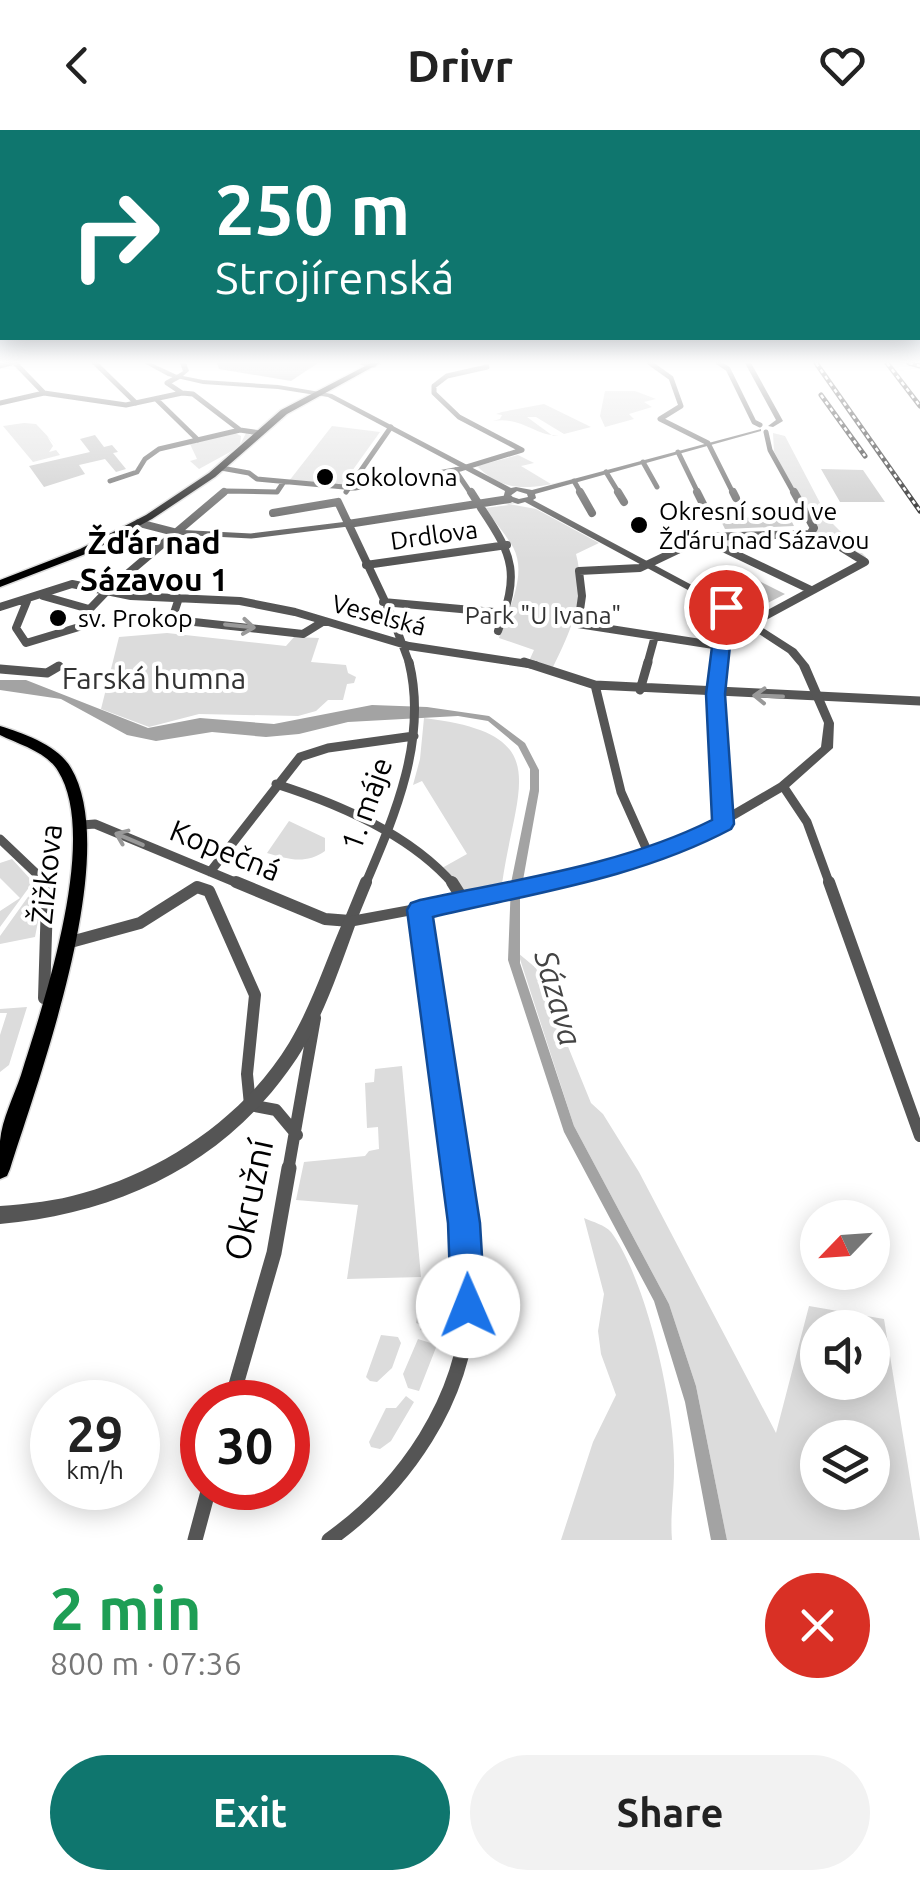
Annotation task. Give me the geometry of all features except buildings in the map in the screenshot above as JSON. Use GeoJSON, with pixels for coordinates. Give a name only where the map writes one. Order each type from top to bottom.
{"type":"FeatureCollection","features":[{"type":"Feature","properties":{"kind":"main road"},"geometry":{"type":"LineString","coordinates":[[0,584],[84,551],[139,523],[220,468],[265,429]]}},
{"type":"Feature","properties":{"kind":"main road","name":"Žižkova"},"geometry":{"type":"LineString","coordinates":[[0,730],[63,766],[78,795],[82,826],[66,943],[0,1168]]}},
{"type":"Feature","properties":{"kind":"street"},"geometry":{"type":"LineString","coordinates":[[187,429],[198,440]]}},
{"type":"Feature","properties":{"kind":"street"},"geometry":{"type":"LineString","coordinates":[[274,513],[338,502],[391,429]]}},
{"type":"Feature","properties":{"kind":"street"},"geometry":{"type":"LineString","coordinates":[[393,429],[509,495]]}},
{"type":"Feature","properties":{"kind":"street"},"geometry":{"type":"LineString","coordinates":[[220,468],[283,483],[348,489],[466,468],[522,450],[481,429]]}},
{"type":"Feature","properties":{"kind":"street"},"geometry":{"type":"LineString","coordinates":[[680,429],[708,443],[736,498]]}},
{"type":"Feature","properties":{"kind":"street"},"geometry":{"type":"LineString","coordinates":[[139,523],[174,532],[251,536],[348,524],[509,495],[530,497],[761,429]]}},
{"type":"Feature","properties":{"kind":"street"},"geometry":{"type":"LineString","coordinates":[[720,646],[578,624],[582,596],[579,571],[647,564],[702,538],[802,535],[813,531],[770,450],[764,429]]}},
{"type":"Feature","properties":{"kind":"street"},"geometry":{"type":"LineString","coordinates":[[110,482],[136,472],[155,450],[240,430],[260,433]]}},
{"type":"Feature","properties":{"kind":"street"},"geometry":{"type":"LineString","coordinates":[[678,452],[705,508]]}},
{"type":"Feature","properties":{"kind":"street"},"geometry":{"type":"LineString","coordinates":[[643,462],[658,487]]}},
{"type":"Feature","properties":{"kind":"street"},"geometry":{"type":"LineString","coordinates":[[456,470],[512,559],[514,586],[498,632]]}},
{"type":"Feature","properties":{"kind":"street"},"geometry":{"type":"LineString","coordinates":[[606,472],[624,502]]}},
{"type":"Feature","properties":{"kind":"street"},"geometry":{"type":"LineString","coordinates":[[574,482],[592,514]]}},
{"type":"Feature","properties":{"kind":"street"},"geometry":{"type":"LineString","coordinates":[[28,601],[16,628],[26,643],[72,631],[106,592],[209,501],[226,490],[275,492],[283,483]]}},
{"type":"Feature","properties":{"kind":"street"},"geometry":{"type":"LineString","coordinates":[[0,1215],[73,1204],[152,1176],[211,1140],[250,1106],[283,1066],[316,1008],[350,921],[497,894],[650,856],[723,824],[783,786],[827,748],[830,730],[820,698],[798,657],[726,607],[530,497]]}},
{"type":"Feature","properties":{"kind":"street","name":"1. máje"},"geometry":{"type":"LineString","coordinates":[[338,502],[401,644],[414,694],[410,768],[350,921]]}},
{"type":"Feature","properties":{"kind":"street"},"geometry":{"type":"LineString","coordinates":[[702,538],[812,590]]}},
{"type":"Feature","properties":{"kind":"street"},"geometry":{"type":"LineString","coordinates":[[752,624],[866,562],[831,541]]}},
{"type":"Feature","properties":{"kind":"street","name":"Drdlova"},"geometry":{"type":"LineString","coordinates":[[366,565],[506,544]]}},
{"type":"Feature","properties":{"kind":"street","name":"Veselská"},"geometry":{"type":"LineString","coordinates":[[0,606],[28,601],[72,584],[106,592],[240,602],[401,644],[532,663],[595,685],[920,702]]}},
{"type":"Feature","properties":{"kind":"street"},"geometry":{"type":"LineString","coordinates":[[43,596],[89,609]]}},
{"type":"Feature","properties":{"kind":"street"},"geometry":{"type":"LineString","coordinates":[[180,598],[172,616],[176,620],[303,634],[324,622]]}},
{"type":"Feature","properties":{"kind":"street"},"geometry":{"type":"LineString","coordinates":[[383,602],[505,613]]}},
{"type":"Feature","properties":{"kind":"street"},"geometry":{"type":"LineString","coordinates":[[723,824],[716,694],[726,607]]}},
{"type":"Feature","properties":{"kind":"street"},"geometry":{"type":"LineString","coordinates":[[640,690],[655,636]]}},
{"type":"Feature","properties":{"kind":"street"},"geometry":{"type":"LineString","coordinates":[[0,669],[47,673],[59,666]]}},
{"type":"Feature","properties":{"kind":"street"},"geometry":{"type":"LineString","coordinates":[[595,685],[620,792],[650,856]]}},
{"type":"Feature","properties":{"kind":"street"},"geometry":{"type":"LineString","coordinates":[[210,872],[294,762],[316,750],[414,734]]}},
{"type":"Feature","properties":{"kind":"street"},"geometry":{"type":"LineString","coordinates":[[276,784],[327,801],[386,831],[440,869],[457,886],[464,901]]}},
{"type":"Feature","properties":{"kind":"street"},"geometry":{"type":"LineString","coordinates":[[783,786],[808,822],[920,1136]]}},
{"type":"Feature","properties":{"kind":"street","name":"Kopečná"},"geometry":{"type":"LineString","coordinates":[[82,826],[95,824],[324,920],[350,921]]}},
{"type":"Feature","properties":{"kind":"street"},"geometry":{"type":"LineString","coordinates":[[0,840],[41,878],[47,901],[44,998],[52,999]]}},
{"type":"Feature","properties":{"kind":"street","name":"Žižkova"},"geometry":{"type":"LineString","coordinates":[[66,943],[140,924],[197,887],[210,891],[256,995],[248,1074],[250,1106]]}},
{"type":"Feature","properties":{"kind":"street"},"geometry":{"type":"LineString","coordinates":[[330,1540],[389,1488],[424,1441],[457,1369],[467,1328],[470,1282],[464,1223],[420,910]]}},
{"type":"Feature","properties":{"kind":"street","name":"Okružní"},"geometry":{"type":"LineString","coordinates":[[237,1380],[274,1252],[316,1008]]}},
{"type":"Feature","properties":{"kind":"street"},"geometry":{"type":"LineString","coordinates":[[250,1106],[276,1110],[296,1135]]}},
{"type":"Feature","properties":{"kind":"street"},"geometry":{"type":"LineString","coordinates":[[196,1540],[203,1510]]}},
{"type":"Feature","properties":{"kind":"green space"},"geometry":{"type":"Polygon","coordinates":[[[5,429],[41,429],[56,445],[47,436],[53,446],[49,452],[56,450],[60,455],[33,462],[5,429]]]}},
{"type":"Feature","properties":{"kind":"green space"},"geometry":{"type":"Polygon","coordinates":[[[330,429],[380,432],[342,485],[289,481],[330,429]]]}},
{"type":"Feature","properties":{"kind":"green space"},"geometry":{"type":"Polygon","coordinates":[[[555,429],[584,429],[564,434],[555,429]]]}},
{"type":"Feature","properties":{"kind":"green space"},"geometry":{"type":"Polygon","coordinates":[[[235,433],[241,436],[240,445],[246,433],[251,435],[241,446],[199,469],[190,461],[197,459],[190,444],[235,433]]]}},
{"type":"Feature","properties":{"kind":"green space"},"geometry":{"type":"Polygon","coordinates":[[[773,433],[785,436],[829,520],[866,560],[842,539],[750,539],[728,546],[712,538],[815,533],[774,451],[773,433]]]}},
{"type":"Feature","properties":{"kind":"green space"},"geometry":{"type":"Polygon","coordinates":[[[518,455],[534,463],[521,466],[551,484],[514,486],[477,466],[518,455]]]}},
{"type":"Feature","properties":{"kind":"green space","name":"Park \"U Ivana\""},"geometry":{"type":"Polygon","coordinates":[[[503,503],[536,509],[599,543],[576,554],[578,598],[553,667],[529,661],[534,650],[499,638],[518,581],[517,558],[485,508],[509,505],[503,503]]]}},
{"type":"Feature","properties":{"kind":"green space","name":"Farská humna"},"geometry":{"type":"Polygon","coordinates":[[[167,633],[286,646],[294,637],[319,638],[311,662],[346,665],[348,673],[356,677],[354,683],[347,684],[343,700],[328,700],[316,711],[298,716],[199,714],[149,727],[101,709],[119,637],[167,633]]]}},
{"type":"Feature","properties":{"kind":"green space"},"geometry":{"type":"Polygon","coordinates":[[[424,718],[466,726],[494,737],[511,751],[518,770],[519,792],[502,884],[463,892],[442,868],[467,854],[422,781],[413,785],[424,718]]]}},
{"type":"Feature","properties":{"kind":"green space"},"geometry":{"type":"Polygon","coordinates":[[[289,821],[325,838],[325,851],[303,859],[267,853],[289,821]]]}},
{"type":"Feature","properties":{"kind":"green space"},"geometry":{"type":"Polygon","coordinates":[[[12,859],[33,882],[0,927],[0,911],[20,898],[0,878],[0,863],[12,859]]]}},
{"type":"Feature","properties":{"kind":"green space"},"geometry":{"type":"Polygon","coordinates":[[[35,887],[41,906],[35,937],[0,944],[0,936],[35,887]]]}},
{"type":"Feature","properties":{"kind":"green space"},"geometry":{"type":"Polygon","coordinates":[[[518,953],[536,968],[591,1103],[603,1114],[639,1172],[776,1433],[800,1341],[800,1400],[890,1400],[890,1356],[920,1540],[727,1540],[696,1386],[669,1304],[574,1126],[518,953]]]}},
{"type":"Feature","properties":{"kind":"green space"},"geometry":{"type":"Polygon","coordinates":[[[27,1007],[9,1065],[0,1072],[0,1035],[7,1013],[0,1013],[0,1009],[27,1007]]]}},
{"type":"Feature","properties":{"kind":"green space"},"geometry":{"type":"Polygon","coordinates":[[[402,1066],[421,1277],[347,1279],[358,1205],[296,1200],[304,1162],[365,1156],[379,1149],[378,1127],[367,1128],[365,1083],[374,1082],[375,1069],[402,1066]]]}},
{"type":"Feature","properties":{"kind":"green space"},"geometry":{"type":"Polygon","coordinates":[[[584,1218],[611,1232],[624,1254],[657,1347],[673,1445],[672,1540],[561,1540],[593,1442],[616,1395],[601,1354],[598,1331],[604,1294],[584,1218]]]}},
{"type":"Feature","properties":{"kind":"green space"},"geometry":{"type":"Polygon","coordinates":[[[441,1288],[446,1294],[438,1333],[420,1330],[421,1325],[416,1323],[422,1291],[441,1288]]]}},
{"type":"Feature","properties":{"kind":"green space"},"geometry":{"type":"Polygon","coordinates":[[[381,1335],[398,1337],[401,1343],[392,1368],[377,1382],[370,1381],[366,1377],[381,1335]]]}},
{"type":"Feature","properties":{"kind":"green space"},"geometry":{"type":"Polygon","coordinates":[[[418,1339],[437,1345],[419,1391],[408,1388],[403,1374],[418,1339]]]}},
{"type":"Feature","properties":{"kind":"green space"},"geometry":{"type":"Polygon","coordinates":[[[406,1396],[414,1402],[391,1441],[380,1449],[371,1447],[369,1442],[386,1408],[396,1408],[406,1396]]]}},
{"type":"Feature","properties":{"kind":"shaded area"},"geometry":{"type":"Polygon","coordinates":[[[0,680],[26,680],[148,728],[200,718],[274,724],[372,705],[427,707],[489,716],[525,743],[539,770],[539,791],[520,897],[520,963],[574,1126],[669,1304],[696,1386],[727,1540],[711,1540],[685,1402],[654,1301],[564,1132],[508,960],[511,883],[530,789],[530,769],[518,746],[488,721],[458,716],[348,722],[266,737],[212,732],[156,741],[127,735],[61,699],[0,690],[0,680]]]}},
{"type":"Feature","properties":{"kind":"railway"},"geometry":{"type":"LineString","coordinates":[[845,429],[865,456]]}},
{"type":"Feature","properties":{"kind":"railway"},"geometry":{"type":"LineString","coordinates":[[862,429],[920,511]]}},
{"type":"Feature","properties":{"kind":"place","name":"sokolovna"},"geometry":{"type":"Point","coordinates":[325,477]}},
{"type":"Feature","properties":{"kind":"place","name":"Okresní soud ve Žďáru nad Sázavou"},"geometry":{"type":"Point","coordinates":[639,525]}},
{"type":"Feature","properties":{"kind":"place","name":"sv. Prokop"},"geometry":{"type":"Point","coordinates":[58,618]}},
{"type":"Feature","properties":{"kind":"district","name":"Žďár nad Sázavou 1"},"geometry":{"type":"Point","coordinates":[154,562]}},
{"type":"Feature","properties":{"kind":"route"},"geometry":{"type":"LineString","coordinates":[[468,1306],[470,1282],[464,1223],[420,910],[624,864],[680,846],[723,824],[716,694],[726,607]]}},
{"type":"Feature","properties":{"kind":"water label","name":"Sázava"},"geometry":{"type":"Point","coordinates":[558,998]}}]}
